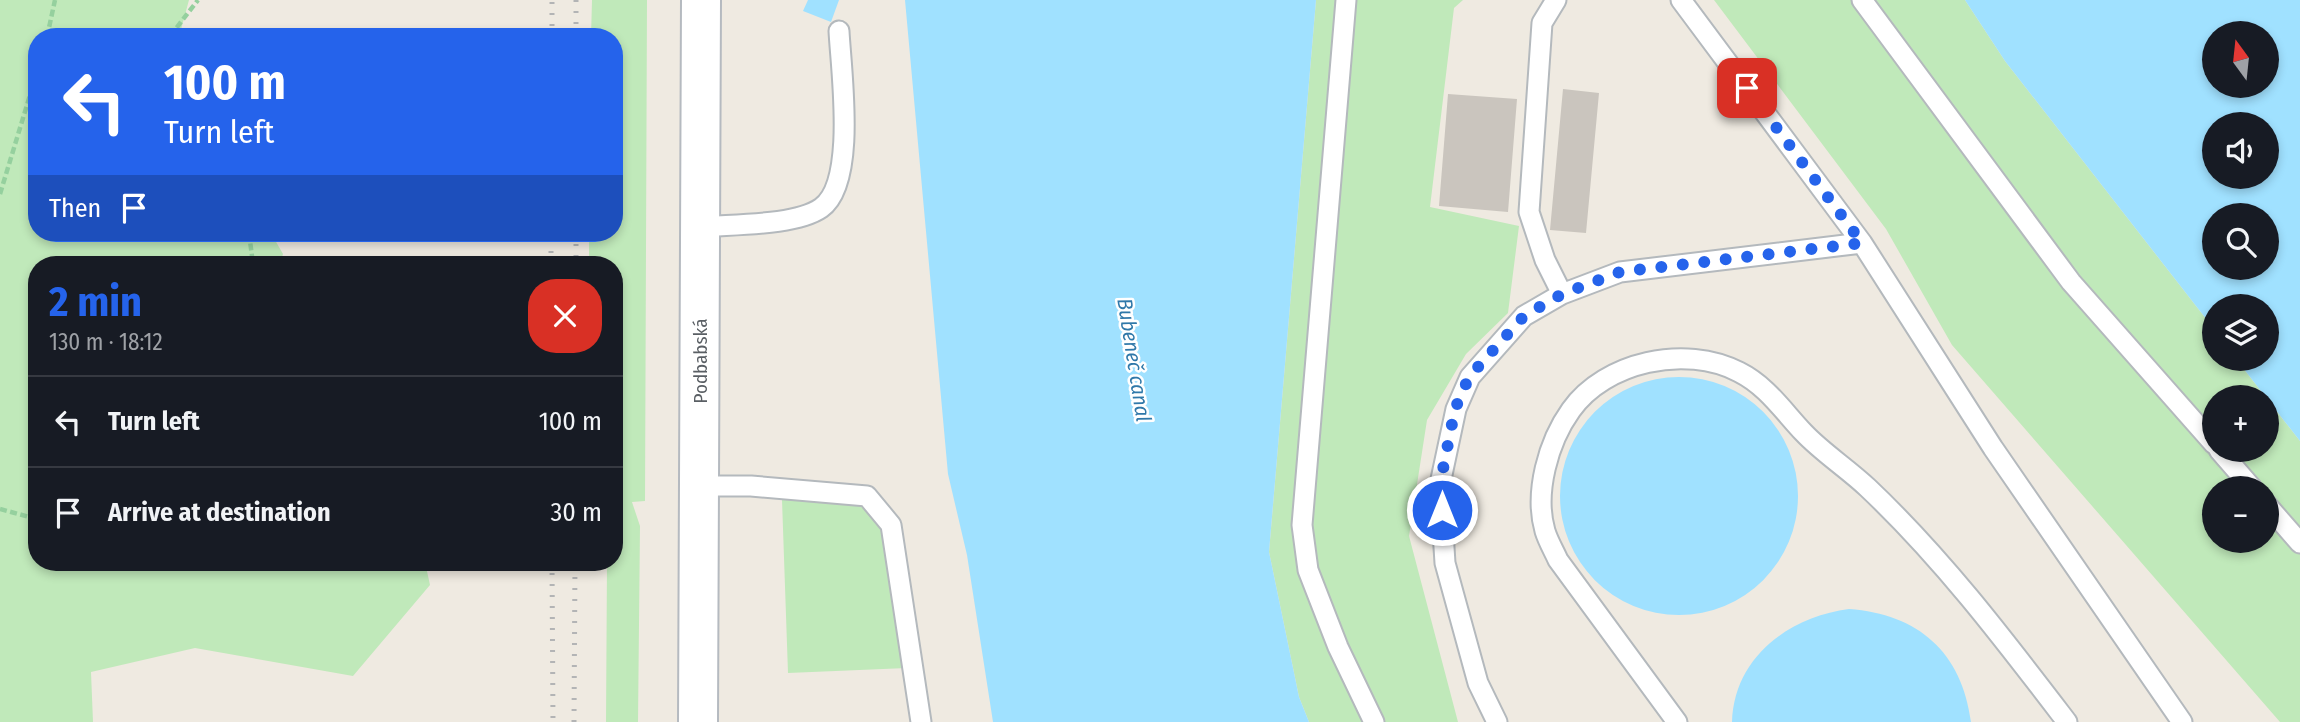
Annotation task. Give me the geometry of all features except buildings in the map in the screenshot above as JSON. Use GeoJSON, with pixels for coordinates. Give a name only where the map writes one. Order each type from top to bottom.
{"type":"FeatureCollection","features":[{"type":"Feature","properties":{"kind":"main road","name":"Podbabská"},"geometry":{"type":"LineString","coordinates":[[698,722],[701,0]]}},
{"type":"Feature","properties":{"kind":"lane"},"geometry":{"type":"LineString","coordinates":[[1346,0],[1302,525],[1308,570],[1338,647],[1374,722]]}},
{"type":"Feature","properties":{"kind":"lane"},"geometry":{"type":"LineString","coordinates":[[1556,0],[1542,23],[1529,212],[1545,260],[1562,294]]}},
{"type":"Feature","properties":{"kind":"lane"},"geometry":{"type":"LineString","coordinates":[[1681,0],[1862,243],[1993,448],[2182,722]]}},
{"type":"Feature","properties":{"kind":"lane"},"geometry":{"type":"LineString","coordinates":[[1862,0],[2071,282],[2202,430]]}},
{"type":"Feature","properties":{"kind":"lane"},"geometry":{"type":"LineString","coordinates":[[700,227],[795,217],[822,208],[838,186],[843,149],[839,31]]}},
{"type":"Feature","properties":{"kind":"lane"},"geometry":{"type":"LineString","coordinates":[[1497,722],[1478,683],[1446,562],[1440,484],[1455,409],[1469,377],[1524,316],[1562,294],[1620,272],[1862,243]]}},
{"type":"Feature","properties":{"kind":"lane"},"geometry":{"type":"LineString","coordinates":[[1677,722],[1558,561],[1545,530],[1542,498],[1545,469],[1555,441],[1569,412],[1588,388],[1623,371],[1659,360],[1696,360],[1738,371],[1779,402],[1803,433],[1868,488],[1969,594],[2067,722]]}},
{"type":"Feature","properties":{"kind":"lane"},"geometry":{"type":"LineString","coordinates":[[2229,462],[2242,476]]}},
{"type":"Feature","properties":{"kind":"lane"},"geometry":{"type":"LineString","coordinates":[[699,486],[751,486],[867,496],[891,525],[921,722]]}},
{"type":"Feature","properties":{"kind":"lane"},"geometry":{"type":"LineString","coordinates":[[2279,519],[2300,543]]}},
{"type":"Feature","properties":{"kind":"path"},"geometry":{"type":"LineString","coordinates":[[49,28],[55,0]]}},
{"type":"Feature","properties":{"kind":"path"},"geometry":{"type":"LineString","coordinates":[[176,28],[198,0]]}},
{"type":"Feature","properties":{"kind":"path"},"geometry":{"type":"LineString","coordinates":[[0,194],[28,102]]}},
{"type":"Feature","properties":{"kind":"path"},"geometry":{"type":"LineString","coordinates":[[0,509],[28,517]]}},
{"type":"Feature","properties":{"kind":"green space"},"geometry":{"type":"Polygon","coordinates":[[[0,0],[189,0],[181,28],[28,28],[28,242],[276,242],[283,254],[28,256],[28,571],[427,571],[430,585],[353,676],[195,648],[91,672],[93,722],[0,722],[0,0]]]}},
{"type":"Feature","properties":{"kind":"green space"},"geometry":{"type":"Polygon","coordinates":[[[592,0],[647,0],[645,501],[632,502],[640,526],[638,722],[606,722],[607,571],[623,571],[623,256],[589,256],[589,242],[623,242],[623,28],[591,28],[592,0]]]}},
{"type":"Feature","properties":{"kind":"green space"},"geometry":{"type":"Polygon","coordinates":[[[1316,0],[1463,0],[1454,8],[1430,207],[1519,226],[1508,313],[1466,354],[1427,420],[1409,536],[1458,722],[1309,722],[1299,697],[1269,552],[1316,0]]]}},
{"type":"Feature","properties":{"kind":"green space"},"geometry":{"type":"Polygon","coordinates":[[[1714,0],[1965,0],[2005,61],[2202,314],[2202,371],[2245,371],[2257,385],[2202,385],[2202,462],[2279,462],[2279,414],[2300,441],[2300,722],[2280,722],[1952,345],[1886,229],[1714,0]]]}},
{"type":"Feature","properties":{"kind":"green space"},"geometry":{"type":"Polygon","coordinates":[[[868,495],[886,505],[907,668],[788,673],[782,500],[868,495]]]}},
{"type":"Feature","properties":{"kind":"water"},"geometry":{"type":"Polygon","coordinates":[[[808,0],[839,0],[831,22],[803,11],[808,0]]]}},
{"type":"Feature","properties":{"kind":"water","name":"Bubeneč canal"},"geometry":{"type":"Polygon","coordinates":[[[905,0],[1316,0],[1269,552],[1299,697],[1309,722],[993,722],[967,555],[948,474],[905,0]]]}},
{"type":"Feature","properties":{"kind":"water"},"geometry":{"type":"Polygon","coordinates":[[[1965,0],[2300,0],[2300,441],[2279,414],[2279,385],[2256,385],[2245,371],[2279,371],[2279,294],[2202,294],[2202,314],[2005,61],[1965,0]]]}},
{"type":"Feature","properties":{"kind":"water"},"geometry":{"type":"Polygon","coordinates":[[[1667,377],[1691,377],[1714,382],[1735,391],[1755,404],[1771,420],[1793,461],[1798,496],[1796,519],[1789,542],[1771,572],[1755,588],[1714,610],[1691,615],[1667,615],[1644,610],[1623,601],[1603,588],[1587,572],[1565,531],[1560,508],[1560,484],[1565,461],[1574,440],[1587,420],[1603,404],[1644,382],[1667,377]]]}},
{"type":"Feature","properties":{"kind":"water"},"geometry":{"type":"Polygon","coordinates":[[[1849,609],[1874,612],[1896,619],[1916,628],[1932,641],[1947,657],[1958,676],[1971,722],[1732,722],[1735,699],[1743,678],[1754,660],[1769,644],[1806,621],[1849,609]]]}},
{"type":"Feature","properties":{"kind":"railway"},"geometry":{"type":"LineString","coordinates":[[552,0],[552,28]]}},
{"type":"Feature","properties":{"kind":"railway"},"geometry":{"type":"LineString","coordinates":[[576,0],[576,28]]}},
{"type":"Feature","properties":{"kind":"railway"},"geometry":{"type":"LineString","coordinates":[[551,242],[551,256]]}},
{"type":"Feature","properties":{"kind":"railway"},"geometry":{"type":"LineString","coordinates":[[576,242],[576,256]]}},
{"type":"Feature","properties":{"kind":"railway"},"geometry":{"type":"LineString","coordinates":[[552,571],[553,722]]}},
{"type":"Feature","properties":{"kind":"railway"},"geometry":{"type":"LineString","coordinates":[[574,722],[575,571]]}},
{"type":"Feature","properties":{"kind":"route"},"geometry":{"type":"LineString","coordinates":[[1442,510],[1440,484],[1455,409],[1469,377],[1524,316],[1562,294],[1620,272],[1862,243],[1747,88]]}}]}
